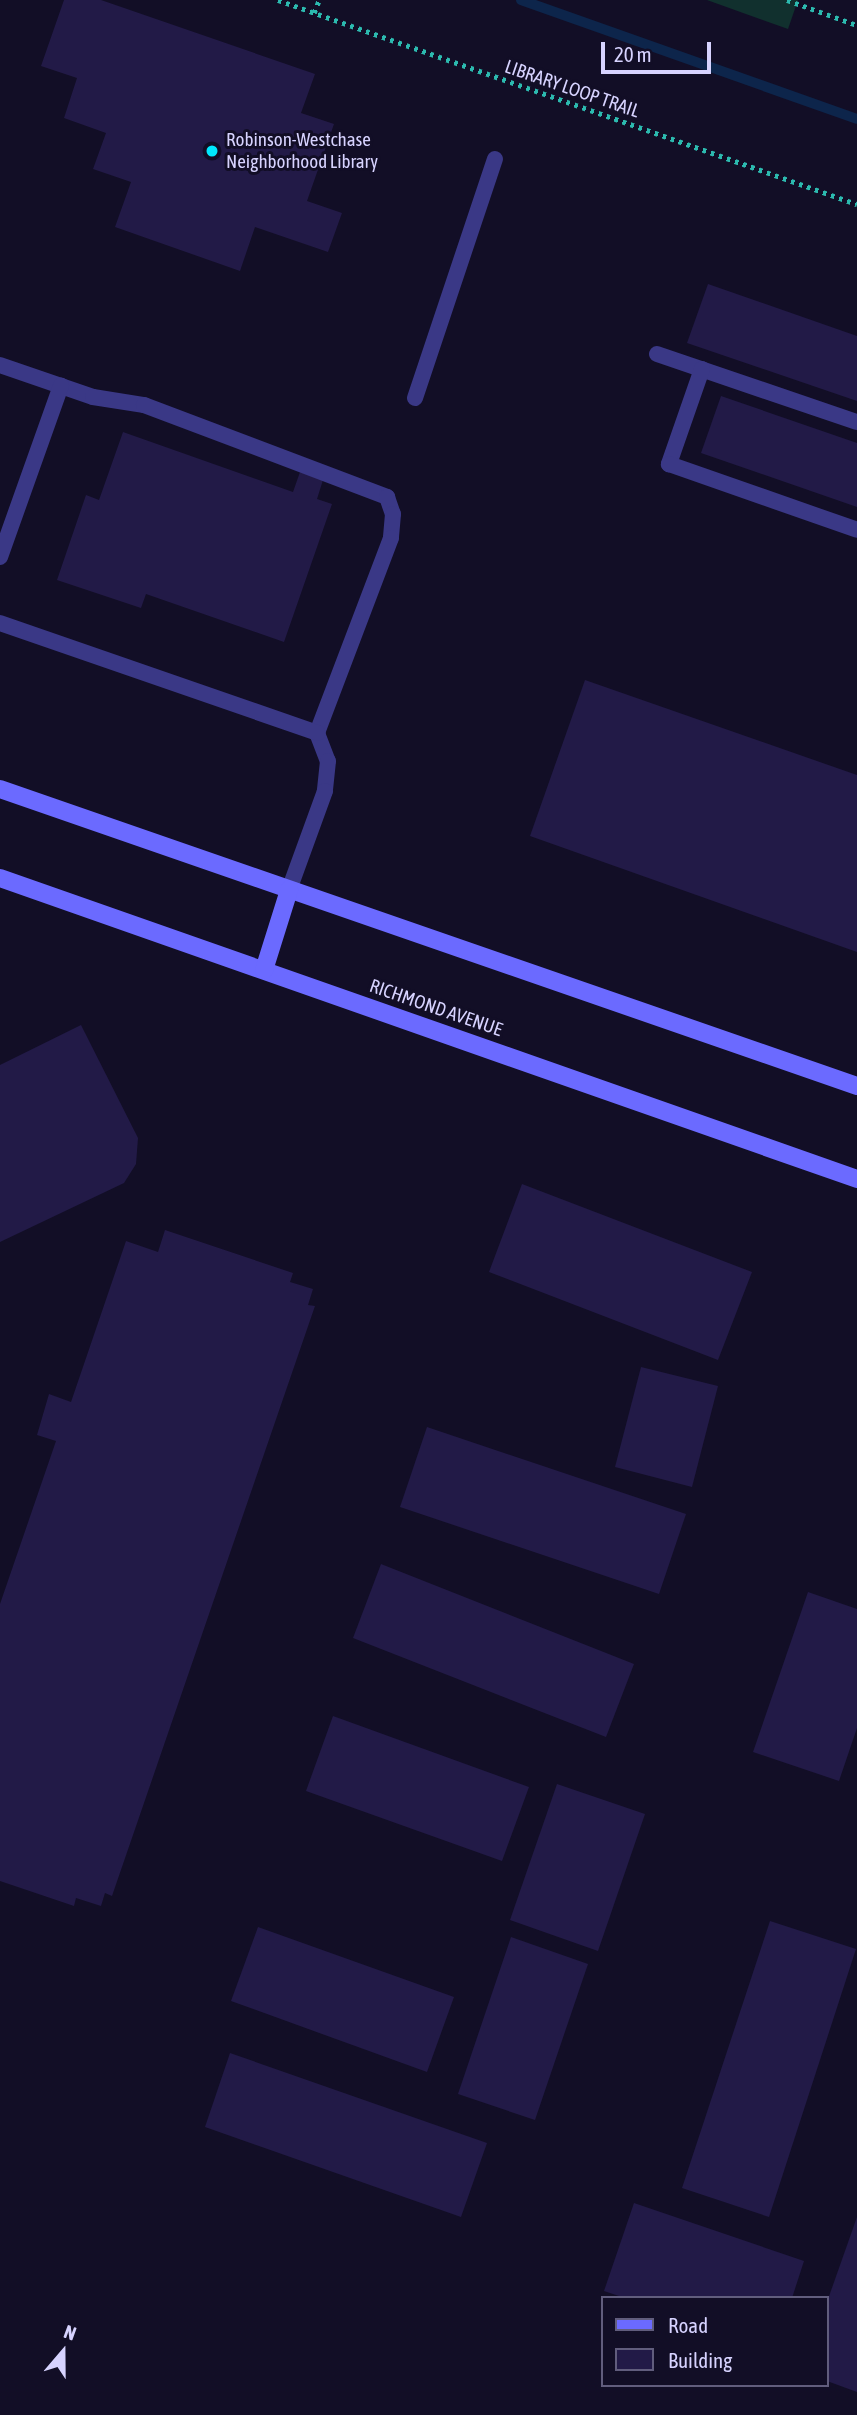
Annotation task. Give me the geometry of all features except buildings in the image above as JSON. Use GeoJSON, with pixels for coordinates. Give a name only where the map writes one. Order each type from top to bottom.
{"type":"FeatureCollection","features":[{"type":"Feature","properties":{"kind":"main road"},"geometry":{"type":"LineString","coordinates":[[0,789],[857,1086]]}},
{"type":"Feature","properties":{"kind":"main road","name":"RICHMOND AVENUE"},"geometry":{"type":"LineString","coordinates":[[0,878],[857,1179]]}},
{"type":"Feature","properties":{"kind":"main road"},"geometry":{"type":"LineString","coordinates":[[264,970],[289,890]]}},
{"type":"Feature","properties":{"kind":"lane"},"geometry":{"type":"LineString","coordinates":[[415,398],[495,159]]}},
{"type":"Feature","properties":{"kind":"lane"},"geometry":{"type":"LineString","coordinates":[[657,354],[857,422]]}},
{"type":"Feature","properties":{"kind":"lane"},"geometry":{"type":"LineString","coordinates":[[0,365],[93,397],[144,405],[387,497],[393,514],[391,538],[317,733],[328,761],[325,791],[289,890]]}},
{"type":"Feature","properties":{"kind":"lane"},"geometry":{"type":"LineString","coordinates":[[702,369],[669,464],[857,530]]}},
{"type":"Feature","properties":{"kind":"lane"},"geometry":{"type":"LineString","coordinates":[[0,557],[61,386]]}},
{"type":"Feature","properties":{"kind":"lane"},"geometry":{"type":"LineString","coordinates":[[0,623],[317,733]]}},
{"type":"Feature","properties":{"kind":"path","name":"LIBRARY LOOP TRAIL"},"geometry":{"type":"LineString","coordinates":[[278,0],[857,204]]}},
{"type":"Feature","properties":{"kind":"path"},"geometry":{"type":"LineString","coordinates":[[314,13],[319,0]]}},
{"type":"Feature","properties":{"kind":"path"},"geometry":{"type":"LineString","coordinates":[[787,0],[857,24]]}},
{"type":"Feature","properties":{"kind":"green space"},"geometry":{"type":"Polygon","coordinates":[[[707,0],[798,0],[788,29],[707,0]]]}},
{"type":"Feature","properties":{"kind":"waterway"},"geometry":{"type":"LineString","coordinates":[[521,0],[857,119]]}},
{"type":"Feature","properties":{"kind":"place","name":"Robinson-Westchase Neighborhood Library"},"geometry":{"type":"Point","coordinates":[212,151]}}]}
